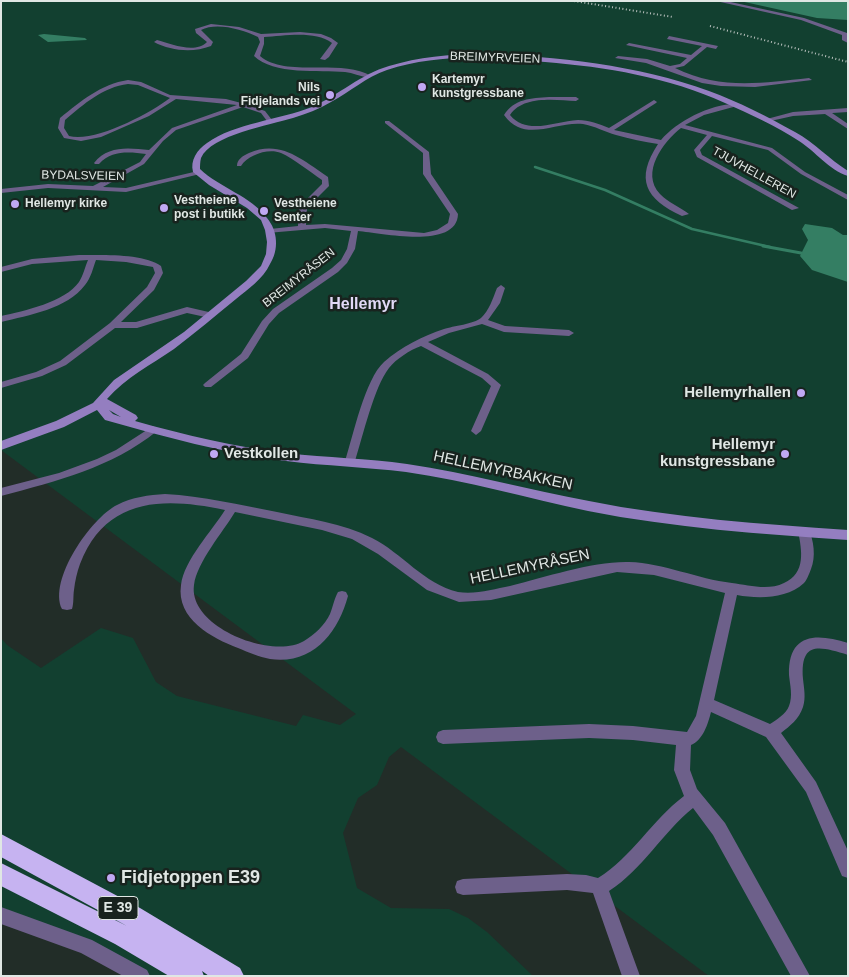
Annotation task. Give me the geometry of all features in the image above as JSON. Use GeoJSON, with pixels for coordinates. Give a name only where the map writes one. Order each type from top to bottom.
{"type":"FeatureCollection","features":[{"type":"Feature","properties":{"kind":"highway","name":"E 39"},"geometry":{"type":"LineString","coordinates":[[1,844],[132,916],[232,976]]}},
{"type":"Feature","properties":{"kind":"highway","name":"E 39"},"geometry":{"type":"LineString","coordinates":[[1,874],[123,936],[192,976]]}},
{"type":"Feature","properties":{"kind":"street"},"geometry":{"type":"LineString","coordinates":[[718,1],[764,9],[828,27],[845,34],[845,39],[848,41]]}},
{"type":"Feature","properties":{"kind":"street"},"geometry":{"type":"LineString","coordinates":[[157,42],[188,49],[204,48],[210,42],[197,30],[214,25],[252,32],[261,36],[308,34],[327,37],[335,43],[326,58],[323,59]]}},
{"type":"Feature","properties":{"kind":"street"},"geometry":{"type":"LineString","coordinates":[[653,49],[676,33]]}},
{"type":"Feature","properties":{"kind":"street"},"geometry":{"type":"LineString","coordinates":[[261,36],[263,40],[257,56],[262,62],[292,67],[345,70],[365,77]]}},
{"type":"Feature","properties":{"kind":"street"},"geometry":{"type":"LineString","coordinates":[[669,38],[716,47]]}},
{"type":"Feature","properties":{"kind":"street"},"geometry":{"type":"LineString","coordinates":[[629,44],[692,57]]}},
{"type":"Feature","properties":{"kind":"street"},"geometry":{"type":"LineString","coordinates":[[670,68],[682,65],[706,45]]}},
{"type":"Feature","properties":{"kind":"street","name":"BREIMYRVEIEN"},"geometry":{"type":"LineString","coordinates":[[200,174],[195,167],[196,158],[206,147],[218,140],[295,115],[334,97],[365,77],[392,66],[414,61],[470,55],[612,60],[735,105],[808,143],[830,162],[848,174]]}},
{"type":"Feature","properties":{"kind":"street"},"geometry":{"type":"LineString","coordinates":[[612,60],[645,60],[670,68],[689,79],[716,85],[746,86],[809,80]]}},
{"type":"Feature","properties":{"kind":"street"},"geometry":{"type":"LineString","coordinates":[[796,81],[803,86]]}},
{"type":"Feature","properties":{"kind":"street"},"geometry":{"type":"LineString","coordinates":[[175,97],[157,110],[90,138],[70,139],[64,135],[61,128],[61,122],[66,116],[103,90],[114,84],[136,82],[161,94],[175,97],[213,99],[243,105],[263,112],[269,120]]}},
{"type":"Feature","properties":{"kind":"street"},"geometry":{"type":"LineString","coordinates":[[576,99],[547,98],[529,101],[511,110],[506,115],[515,124],[531,128],[546,128],[581,122],[661,142]]}},
{"type":"Feature","properties":{"kind":"street"},"geometry":{"type":"LineString","coordinates":[[610,130],[654,102]]}},
{"type":"Feature","properties":{"kind":"street"},"geometry":{"type":"LineString","coordinates":[[93,189],[134,168],[164,136],[179,126],[243,105]]}},
{"type":"Feature","properties":{"kind":"street"},"geometry":{"type":"LineString","coordinates":[[685,214],[670,208],[648,178],[654,155],[661,142],[680,126],[703,113],[735,105]]}},
{"type":"Feature","properties":{"kind":"street"},"geometry":{"type":"LineString","coordinates":[[766,120],[793,114],[848,110]]}},
{"type":"Feature","properties":{"kind":"street"},"geometry":{"type":"LineString","coordinates":[[827,112],[848,127]]}},
{"type":"Feature","properties":{"kind":"street","name":"BREIMYRÅSEN"},"geometry":{"type":"LineString","coordinates":[[270,231],[326,226],[424,235],[443,230],[451,225],[454,218],[452,210],[427,174],[427,155],[424,150],[387,122]]}},
{"type":"Feature","properties":{"kind":"street","name":"TJUVHELLEREN"},"geometry":{"type":"LineString","coordinates":[[680,126],[770,149],[803,173],[848,198]]}},
{"type":"Feature","properties":{"kind":"street","name":"TJUVHELLEREN"},"geometry":{"type":"LineString","coordinates":[[710,135],[697,150],[699,156],[795,208]]}},
{"type":"Feature","properties":{"kind":"street"},"geometry":{"type":"LineString","coordinates":[[239,165],[244,158],[252,154],[265,151],[280,151],[293,156],[325,179],[324,187],[303,207],[302,227]]}},
{"type":"Feature","properties":{"kind":"street"},"geometry":{"type":"LineString","coordinates":[[97,163],[103,157],[114,152],[151,152]]}},
{"type":"Feature","properties":{"kind":"street"},"geometry":{"type":"LineString","coordinates":[[1,446],[60,424],[107,401],[254,279],[266,265],[272,246],[270,231],[266,221],[259,214],[200,174]]}},
{"type":"Feature","properties":{"kind":"street","name":"BYDALSVEIEN"},"geometry":{"type":"LineString","coordinates":[[1,191],[53,186],[126,190],[200,174]]}},
{"type":"Feature","properties":{"kind":"street"},"geometry":{"type":"LineString","coordinates":[[105,189],[114,178]]}},
{"type":"Feature","properties":{"kind":"street","name":"BREIMYRÅSEN"},"geometry":{"type":"LineString","coordinates":[[208,385],[246,356],[264,323],[276,311],[335,270],[344,261],[351,249],[355,228]]}},
{"type":"Feature","properties":{"kind":"street"},"geometry":{"type":"LineString","coordinates":[[1,319],[34,310],[67,296],[83,283],[93,259]]}},
{"type":"Feature","properties":{"kind":"street"},"geometry":{"type":"LineString","coordinates":[[1,270],[16,263],[40,260],[93,259],[147,262],[157,266],[159,270],[154,285],[113,325],[63,363],[39,374],[1,385]]}},
{"type":"Feature","properties":{"kind":"street"},"geometry":{"type":"LineString","coordinates":[[483,321],[496,303],[501,288]]}},
{"type":"Feature","properties":{"kind":"street"},"geometry":{"type":"LineString","coordinates":[[113,325],[137,325],[187,310],[210,315]]}},
{"type":"Feature","properties":{"kind":"street"},"geometry":{"type":"LineString","coordinates":[[350,461],[371,394],[380,373],[399,354],[446,331],[483,321],[504,329],[569,333]]}},
{"type":"Feature","properties":{"kind":"street"},"geometry":{"type":"LineString","coordinates":[[421,342],[485,376],[496,385],[476,431]]}},
{"type":"Feature","properties":{"kind":"street","name":"HELLEMYRBAKKEN"},"geometry":{"type":"LineString","coordinates":[[98,404],[109,417],[177,437],[216,446],[286,457],[350,461],[452,475],[588,506],[652,517],[735,527],[848,534]]}},
{"type":"Feature","properties":{"kind":"street"},"geometry":{"type":"LineString","coordinates":[[1,492],[103,461],[134,444],[153,429]]}},
{"type":"Feature","properties":{"kind":"street","name":"HELLEMYRÅSEN"},"geometry":{"type":"LineString","coordinates":[[67,605],[69,580],[73,563],[97,525],[119,508],[141,500],[167,497],[195,500],[356,536],[377,547],[431,587],[461,597],[491,595],[610,567],[626,566],[659,571],[756,593],[772,592],[793,584],[806,568],[808,560],[804,531]]}},
{"type":"Feature","properties":{"kind":"street"},"geometry":{"type":"LineString","coordinates":[[232,508],[188,580],[189,600],[194,613],[202,622],[215,632],[258,650],[268,653],[288,653],[303,648],[319,637],[336,616],[342,596]]}},
{"type":"Feature","properties":{"kind":"street"},"geometry":{"type":"LineString","coordinates":[[443,737],[589,731],[692,738],[698,729],[706,703],[732,588]]}},
{"type":"Feature","properties":{"kind":"street"},"geometry":{"type":"LineString","coordinates":[[771,732],[792,714],[795,709],[798,694],[797,658],[806,643],[829,643],[848,648]]}},
{"type":"Feature","properties":{"kind":"street"},"geometry":{"type":"LineString","coordinates":[[706,703],[771,732],[811,787],[848,870]]}},
{"type":"Feature","properties":{"kind":"street"},"geometry":{"type":"LineString","coordinates":[[686,739],[682,751],[682,770],[695,797],[719,829],[801,976]]}},
{"type":"Feature","properties":{"kind":"street"},"geometry":{"type":"LineString","coordinates":[[599,887],[622,871],[677,810],[695,797]]}},
{"type":"Feature","properties":{"kind":"street"},"geometry":{"type":"LineString","coordinates":[[463,887],[567,882],[586,883],[599,887]]}},
{"type":"Feature","properties":{"kind":"street"},"geometry":{"type":"LineString","coordinates":[[599,887],[631,976]]}},
{"type":"Feature","properties":{"kind":"street"},"geometry":{"type":"LineString","coordinates":[[1,915],[80,943],[141,976]]}},
{"type":"Feature","properties":{"kind":"shaded area"},"geometry":{"type":"Polygon","coordinates":[[[1,1],[848,1],[848,976],[709,976],[401,747],[389,757],[377,785],[358,798],[343,833],[357,888],[391,908],[449,909],[468,918],[487,932],[533,976],[133,976],[1,909],[1,638],[7,645],[41,668],[101,628],[133,638],[156,682],[177,696],[296,726],[303,715],[340,725],[356,714],[1,450],[1,1]]]}},
{"type":"Feature","properties":{"kind":"shaded area"},"geometry":{"type":"Polygon","coordinates":[[[740,1],[848,1],[848,20],[817,18],[740,1]]]}},
{"type":"Feature","properties":{"kind":"shaded area"},"geometry":{"type":"Polygon","coordinates":[[[38,35],[85,38],[87,40],[48,42],[38,35]]]}},
{"type":"Feature","properties":{"kind":"shaded area"},"geometry":{"type":"Polygon","coordinates":[[[805,224],[832,228],[843,235],[848,235],[848,282],[812,270],[800,256],[808,240],[802,229],[805,224]]]}},
{"type":"Feature","properties":{"kind":"waterway"},"geometry":{"type":"LineString","coordinates":[[535,167],[605,190],[692,229],[770,247]]}},
{"type":"Feature","properties":{"kind":"waterway"},"geometry":{"type":"LineString","coordinates":[[763,246],[801,253]]}},
{"type":"Feature","properties":{"kind":"railway"},"geometry":{"type":"LineString","coordinates":[[574,1],[673,17]]}},
{"type":"Feature","properties":{"kind":"railway"},"geometry":{"type":"LineString","coordinates":[[710,26],[848,62]]}},
{"type":"Feature","properties":{"kind":"place","name":"Kartemyr kunstgressbane"},"geometry":{"type":"Point","coordinates":[422,87]}},
{"type":"Feature","properties":{"kind":"place","name":"Nils Fidjelands vei"},"geometry":{"type":"Point","coordinates":[330,95]}},
{"type":"Feature","properties":{"kind":"place","name":"Hellemyr kirke"},"geometry":{"type":"Point","coordinates":[15,204]}},
{"type":"Feature","properties":{"kind":"place","name":"Vestheiene post i butikk"},"geometry":{"type":"Point","coordinates":[164,208]}},
{"type":"Feature","properties":{"kind":"place","name":"Vestheiene Senter"},"geometry":{"type":"Point","coordinates":[264,211]}},
{"type":"Feature","properties":{"kind":"place","name":"Hellemyrhallen"},"geometry":{"type":"Point","coordinates":[801,393]}},
{"type":"Feature","properties":{"kind":"place","name":"Vestkollen"},"geometry":{"type":"Point","coordinates":[214,454]}},
{"type":"Feature","properties":{"kind":"place","name":"Hellemyr kunstgressbane"},"geometry":{"type":"Point","coordinates":[785,454]}},
{"type":"Feature","properties":{"kind":"place","name":"Fidjetoppen E39"},"geometry":{"type":"Point","coordinates":[111,878]}},
{"type":"Feature","properties":{"kind":"district","name":"Hellemyr"},"geometry":{"type":"Point","coordinates":[363,305]}}]}
